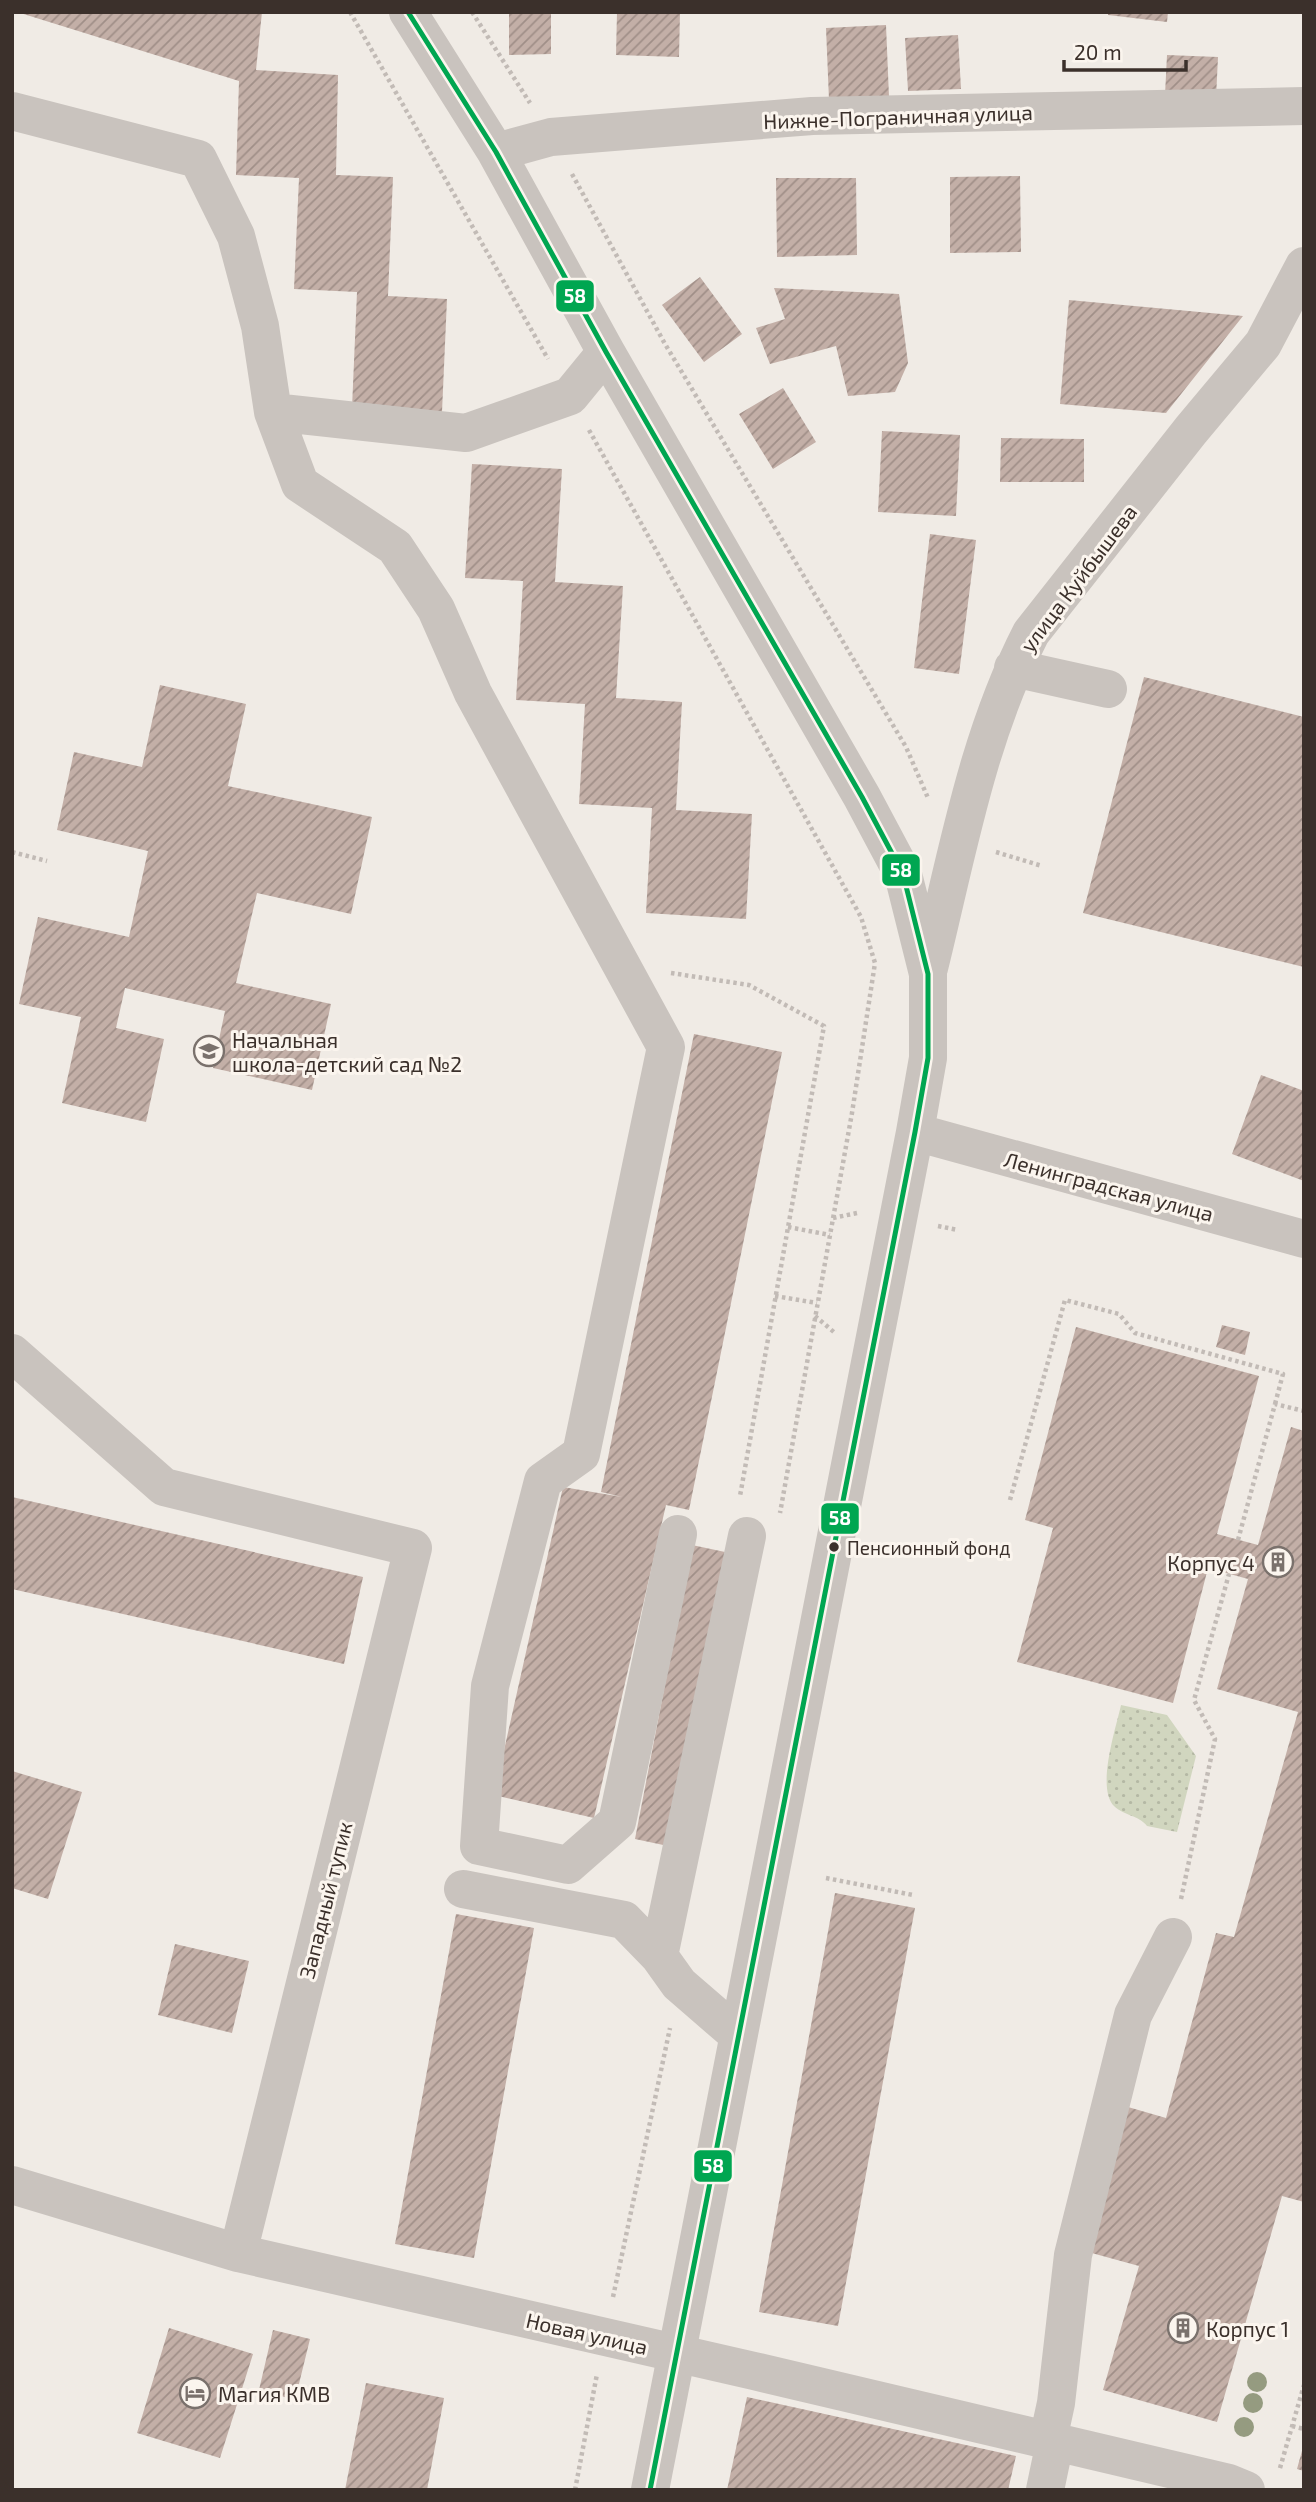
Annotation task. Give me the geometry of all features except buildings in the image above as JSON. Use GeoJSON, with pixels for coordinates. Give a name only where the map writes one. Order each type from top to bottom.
{"type":"FeatureCollection","features":[{"type":"Feature","properties":{"kind":"street","name":"улица Куйбышева"},"geometry":{"type":"LineString","coordinates":[[408,12],[496,152],[606,352],[862,797],[903,874],[928,974]]}},
{"type":"Feature","properties":{"kind":"street","name":"Нижне-Пограничная улица"},"geometry":{"type":"LineString","coordinates":[[496,152],[551,137],[812,116],[1304,106]]}},
{"type":"Feature","properties":{"kind":"street"},"geometry":{"type":"LineString","coordinates":[[12,111],[198,159],[236,236],[260,326],[273,412],[300,484],[395,547],[436,609],[473,693],[666,1047],[581,1454],[542,1480],[490,1685],[479,1846],[568,1865],[617,1822],[678,1534]]}},
{"type":"Feature","properties":{"kind":"street","name":"улица Куйбышева"},"geometry":{"type":"LineString","coordinates":[[650,2490],[915,1132],[928,1058],[928,974],[981,756],[1013,668],[1031,633],[1191,430],[1263,344],[1304,266]]}},
{"type":"Feature","properties":{"kind":"street"},"geometry":{"type":"LineString","coordinates":[[273,412],[466,433],[570,396],[606,352]]}},
{"type":"Feature","properties":{"kind":"street"},"geometry":{"type":"LineString","coordinates":[[1013,668],[1108,689]]}},
{"type":"Feature","properties":{"kind":"street","name":"Ленинградская улица"},"geometry":{"type":"LineString","coordinates":[[915,1132],[1304,1239]]}},
{"type":"Feature","properties":{"kind":"street","name":"Западный тупик"},"geometry":{"type":"LineString","coordinates":[[12,1353],[163,1487],[413,1548],[238,2253]]}},
{"type":"Feature","properties":{"kind":"street"},"geometry":{"type":"LineString","coordinates":[[669,1970],[754,1522]]}},
{"type":"Feature","properties":{"kind":"street"},"geometry":{"type":"LineString","coordinates":[[463,1889],[624,1920],[669,1970],[738,2035]]}},
{"type":"Feature","properties":{"kind":"street"},"geometry":{"type":"LineString","coordinates":[[1045,2490],[1073,2255],[1133,2015],[1173,1937]]}},
{"type":"Feature","properties":{"kind":"street","name":"Новая улица"},"geometry":{"type":"LineString","coordinates":[[12,2185],[238,2253],[1051,2441],[1229,2483],[1246,2490]]}},
{"type":"Feature","properties":{"kind":"path"},"geometry":{"type":"LineString","coordinates":[[350,12],[570,396],[861,917],[875,963],[815,1316],[754,1522]]}},
{"type":"Feature","properties":{"kind":"path"},"geometry":{"type":"LineString","coordinates":[[472,12],[551,137],[665,344],[906,747],[940,825],[960,840],[1042,866]]}},
{"type":"Feature","properties":{"kind":"path"},"geometry":{"type":"LineString","coordinates":[[12,852],[47,861]]}},
{"type":"Feature","properties":{"kind":"path"},"geometry":{"type":"LineString","coordinates":[[621,965],[749,985],[824,1026],[775,1296],[754,1522]]}},
{"type":"Feature","properties":{"kind":"path"},"geometry":{"type":"LineString","coordinates":[[833,1218],[865,1211]]}},
{"type":"Feature","properties":{"kind":"path"},"geometry":{"type":"LineString","coordinates":[[788,1227],[830,1235]]}},
{"type":"Feature","properties":{"kind":"path"},"geometry":{"type":"LineString","coordinates":[[775,1296],[817,1303]]}},
{"type":"Feature","properties":{"kind":"path"},"geometry":{"type":"LineString","coordinates":[[1010,1500],[1065,1300],[1119,1314],[1135,1334],[1283,1374],[1238,1540]]}},
{"type":"Feature","properties":{"kind":"path"},"geometry":{"type":"LineString","coordinates":[[815,1316],[841,1338]]}},
{"type":"Feature","properties":{"kind":"path"},"geometry":{"type":"LineString","coordinates":[[1275,1404],[1304,1410]]}},
{"type":"Feature","properties":{"kind":"path"},"geometry":{"type":"LineString","coordinates":[[1173,1937],[1215,1739],[1194,1700],[1229,1574]]}},
{"type":"Feature","properties":{"kind":"path"},"geometry":{"type":"LineString","coordinates":[[826,1878],[913,1895]]}},
{"type":"Feature","properties":{"kind":"path"},"geometry":{"type":"LineString","coordinates":[[575,2490],[605,2337],[669,1970]]}},
{"type":"Feature","properties":{"kind":"path"},"geometry":{"type":"LineString","coordinates":[[1279,2470],[1304,2385]]}},
{"type":"Feature","properties":{"kind":"path"},"geometry":{"type":"LineString","coordinates":[[1292,2426],[1304,2429]]}},
{"type":"Feature","properties":{"kind":"green space"},"geometry":{"type":"Polygon","coordinates":[[[1121,1705],[1167,1715],[1196,1756],[1177,1832],[1147,1826],[1114,1806],[1109,1797],[1107,1772],[1121,1705]]]}},
{"type":"Feature","properties":{"kind":"transit line","name":"58"},"geometry":{"type":"LineString","coordinates":[[408,12],[496,152],[606,352],[862,797],[903,874],[928,974],[928,1058],[915,1132],[650,2490]]}},
{"type":"Feature","properties":{"kind":"place","name":"Начальная школа-детский сад №2"},"geometry":{"type":"Point","coordinates":[209,1051]}},
{"type":"Feature","properties":{"kind":"place","name":"Пенсионный фонд"},"geometry":{"type":"Point","coordinates":[834,1547]}},
{"type":"Feature","properties":{"kind":"place","name":"Корпус 4"},"geometry":{"type":"Point","coordinates":[1278,1562]}},
{"type":"Feature","properties":{"kind":"place","name":"Корпус 1"},"geometry":{"type":"Point","coordinates":[1183,2328]}},
{"type":"Feature","properties":{"kind":"place","name":"Магия КМВ"},"geometry":{"type":"Point","coordinates":[195,2393]}}]}
